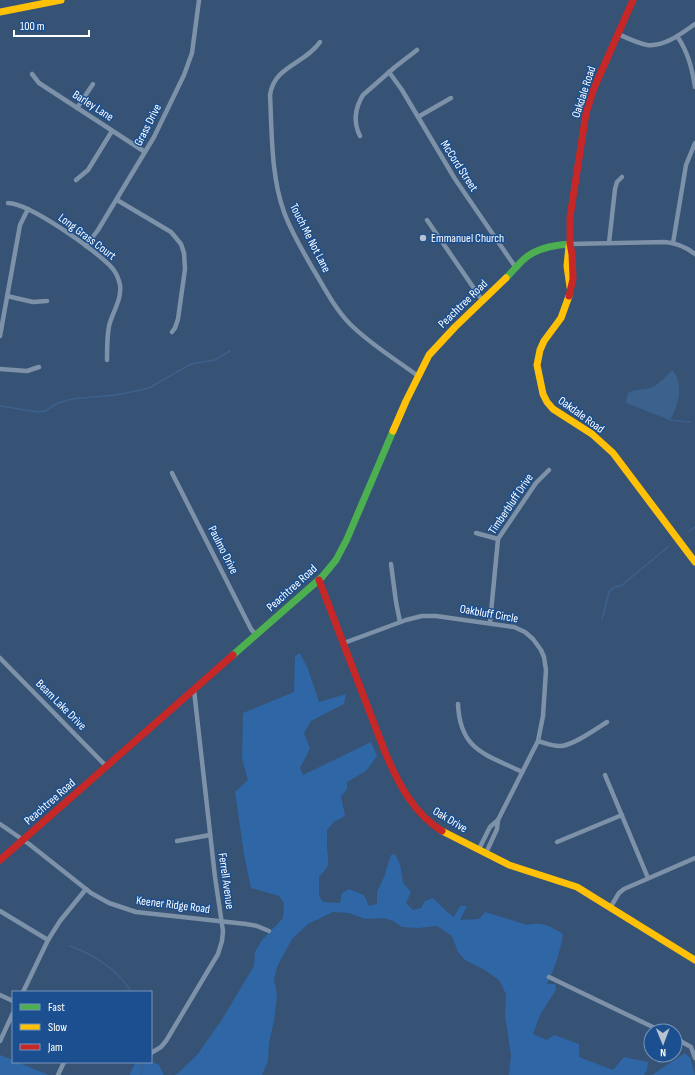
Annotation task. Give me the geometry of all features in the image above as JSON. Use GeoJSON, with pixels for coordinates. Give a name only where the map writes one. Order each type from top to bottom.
{"type":"FeatureCollection","features":[{"type":"Feature","properties":{"kind":"street"},"geometry":{"type":"LineString","coordinates":[[0,12],[61,0]]}},
{"type":"Feature","properties":{"kind":"street","name":"Grass Drive"},"geometry":{"type":"LineString","coordinates":[[86,246],[98,230],[154,137],[188,64],[196,31],[199,0]]}},
{"type":"Feature","properties":{"kind":"street","name":"Oakdale Road"},"geometry":{"type":"LineString","coordinates":[[633,0],[594,88],[586,113],[570,217],[570,244],[566,257],[570,287],[568,301],[560,318],[544,341],[540,350],[537,365],[542,394],[553,410],[592,434],[613,453],[695,562]]}},
{"type":"Feature","properties":{"kind":"street"},"geometry":{"type":"LineString","coordinates":[[618,34],[648,45],[659,44],[678,36],[695,24]]}},
{"type":"Feature","properties":{"kind":"street"},"geometry":{"type":"LineString","coordinates":[[678,36],[689,58],[695,87]]}},
{"type":"Feature","properties":{"kind":"street","name":"Touch Me Not Lane"},"geometry":{"type":"LineString","coordinates":[[320,42],[309,55],[284,70],[273,82],[271,89],[273,153],[277,186],[281,203],[287,221],[309,262],[350,324],[418,376]]}},
{"type":"Feature","properties":{"kind":"street"},"geometry":{"type":"LineString","coordinates":[[360,136],[356,126],[359,100],[370,88],[418,50]]}},
{"type":"Feature","properties":{"kind":"street","name":"McCord Street"},"geometry":{"type":"LineString","coordinates":[[389,72],[402,90],[455,178],[516,268]]}},
{"type":"Feature","properties":{"kind":"street","name":"Barley Lane"},"geometry":{"type":"LineString","coordinates":[[32,74],[39,83],[145,152]]}},
{"type":"Feature","properties":{"kind":"street"},"geometry":{"type":"LineString","coordinates":[[77,108],[93,84]]}},
{"type":"Feature","properties":{"kind":"street"},"geometry":{"type":"LineString","coordinates":[[418,117],[451,98]]}},
{"type":"Feature","properties":{"kind":"street"},"geometry":{"type":"LineString","coordinates":[[76,180],[88,170],[112,131]]}},
{"type":"Feature","properties":{"kind":"street"},"geometry":{"type":"LineString","coordinates":[[674,243],[686,164],[695,143]]}},
{"type":"Feature","properties":{"kind":"street"},"geometry":{"type":"LineString","coordinates":[[609,243],[615,189],[617,182],[622,177]]}},
{"type":"Feature","properties":{"kind":"street"},"geometry":{"type":"LineString","coordinates":[[116,200],[171,232],[181,244],[184,253],[185,269],[178,319],[172,332]]}},
{"type":"Feature","properties":{"kind":"street","name":"Long Grass Court"},"geometry":{"type":"LineString","coordinates":[[8,203],[13,203],[28,209],[58,226],[86,246],[112,268],[120,285],[119,298],[109,326],[107,360]]}},
{"type":"Feature","properties":{"kind":"street"},"geometry":{"type":"LineString","coordinates":[[0,336],[20,225],[28,209]]}},
{"type":"Feature","properties":{"kind":"street"},"geometry":{"type":"LineString","coordinates":[[427,220],[482,300]]}},
{"type":"Feature","properties":{"kind":"street","name":"Peachtree Road"},"geometry":{"type":"LineString","coordinates":[[0,860],[319,580],[336,560],[347,539],[418,376],[429,355],[482,300],[516,268],[519,262],[543,249],[552,246],[570,244],[674,243],[695,254]]}},
{"type":"Feature","properties":{"kind":"street"},"geometry":{"type":"LineString","coordinates":[[7,296],[33,302],[47,301]]}},
{"type":"Feature","properties":{"kind":"street"},"geometry":{"type":"LineString","coordinates":[[0,369],[28,372],[39,367]]}},
{"type":"Feature","properties":{"kind":"street","name":"Timberbluff Drive"},"geometry":{"type":"LineString","coordinates":[[490,623],[498,539],[536,483],[549,470]]}},
{"type":"Feature","properties":{"kind":"street","name":"Paulmo Drive"},"geometry":{"type":"LineString","coordinates":[[172,473],[251,630],[256,635]]}},
{"type":"Feature","properties":{"kind":"street"},"geometry":{"type":"LineString","coordinates":[[476,533],[498,539]]}},
{"type":"Feature","properties":{"kind":"street"},"geometry":{"type":"LineString","coordinates":[[391,564],[400,622]]}},
{"type":"Feature","properties":{"kind":"street","name":"Oak Drive"},"geometry":{"type":"LineString","coordinates":[[319,580],[383,749],[395,775],[418,811],[426,819],[453,836],[486,853],[525,871],[569,884],[695,960]]}},
{"type":"Feature","properties":{"kind":"street","name":"Oakbluff Circle"},"geometry":{"type":"LineString","coordinates":[[344,643],[414,617],[429,616],[514,627],[525,632],[534,639],[541,650],[546,663],[543,716],[538,741],[498,820],[497,829],[486,853]]}},
{"type":"Feature","properties":{"kind":"street","name":"Beam Lake Drive"},"geometry":{"type":"LineString","coordinates":[[0,658],[107,767]]}},
{"type":"Feature","properties":{"kind":"street","name":"Ferrell Avenue"},"geometry":{"type":"LineString","coordinates":[[152,1052],[161,1047],[166,1041],[215,959],[222,940],[222,922],[215,877],[194,690]]}},
{"type":"Feature","properties":{"kind":"street"},"geometry":{"type":"LineString","coordinates":[[458,704],[462,728],[469,742],[482,752],[522,772]]}},
{"type":"Feature","properties":{"kind":"street"},"geometry":{"type":"LineString","coordinates":[[538,741],[554,746],[563,746],[607,722]]}},
{"type":"Feature","properties":{"kind":"street"},"geometry":{"type":"LineString","coordinates":[[606,775],[648,878]]}},
{"type":"Feature","properties":{"kind":"street"},"geometry":{"type":"LineString","coordinates":[[558,842],[622,815]]}},
{"type":"Feature","properties":{"kind":"street","name":"Oakbluff Circle"},"geometry":{"type":"LineString","coordinates":[[478,849],[490,827],[498,820]]}},
{"type":"Feature","properties":{"kind":"street","name":"Keener Ridge Road"},"geometry":{"type":"LineString","coordinates":[[0,824],[86,889],[109,903],[136,912],[246,924],[257,926],[269,931]]}},
{"type":"Feature","properties":{"kind":"street"},"geometry":{"type":"LineString","coordinates":[[177,841],[210,835]]}},
{"type":"Feature","properties":{"kind":"street"},"geometry":{"type":"LineString","coordinates":[[610,908],[620,892],[695,858]]}},
{"type":"Feature","properties":{"kind":"street"},"geometry":{"type":"LineString","coordinates":[[23,991],[48,940],[60,921],[86,889]]}},
{"type":"Feature","properties":{"kind":"street"},"geometry":{"type":"LineString","coordinates":[[0,911],[48,940]]}},
{"type":"Feature","properties":{"kind":"street"},"geometry":{"type":"LineString","coordinates":[[549,977],[644,1023]]}},
{"type":"Feature","properties":{"kind":"street"},"geometry":{"type":"LineString","coordinates":[[0,995],[12,1001]]}},
{"type":"Feature","properties":{"kind":"street"},"geometry":{"type":"LineString","coordinates":[[0,1041],[12,1015]]}},
{"type":"Feature","properties":{"kind":"street"},"geometry":{"type":"LineString","coordinates":[[683,1042],[691,1047],[695,1058]]}},
{"type":"Feature","properties":{"kind":"street"},"geometry":{"type":"LineString","coordinates":[[58,1075],[64,1063]]}},
{"type":"Feature","properties":{"kind":"shaded area"},"geometry":{"type":"Polygon","coordinates":[[[672,370],[678,381],[679,395],[676,409],[670,420],[626,403],[628,393],[653,387],[672,370]]]}},
{"type":"Feature","properties":{"kind":"shaded area"},"geometry":{"type":"Polygon","coordinates":[[[300,653],[308,669],[319,702],[346,694],[344,704],[311,721],[304,733],[310,749],[300,768],[303,775],[371,742],[377,756],[366,771],[347,782],[347,789],[341,796],[345,816],[334,822],[327,830],[328,866],[319,877],[319,896],[323,902],[340,903],[342,893],[349,889],[364,895],[369,906],[377,904],[377,892],[384,877],[391,855],[395,854],[400,864],[403,883],[411,892],[406,903],[413,910],[421,908],[425,901],[433,898],[454,917],[460,906],[467,906],[460,920],[479,919],[485,912],[528,925],[542,924],[555,929],[563,934],[557,960],[547,984],[555,984],[556,990],[541,1013],[533,1034],[547,1040],[554,1035],[579,1044],[579,1057],[613,1070],[624,1057],[643,1061],[643,1063],[648,1063],[647,1070],[644,1075],[509,1075],[511,1055],[505,1016],[506,994],[499,980],[483,969],[465,960],[458,952],[452,936],[437,926],[418,928],[402,927],[393,921],[384,918],[365,919],[349,913],[333,912],[308,924],[292,939],[277,967],[274,979],[277,995],[274,1021],[269,1043],[268,1061],[262,1075],[174,1075],[177,1074],[197,1055],[221,1021],[254,966],[255,952],[262,940],[283,918],[284,903],[279,896],[251,888],[244,854],[235,792],[248,780],[242,759],[243,713],[294,692],[295,656],[300,653]]]}},
{"type":"Feature","properties":{"kind":"shaded area"},"geometry":{"type":"Polygon","coordinates":[[[685,1053],[690,1058],[695,1075],[652,1075],[670,1063],[683,1063],[683,1054],[685,1053]]]}},
{"type":"Feature","properties":{"kind":"shaded area"},"geometry":{"type":"Polygon","coordinates":[[[0,1055],[12,1060],[12,1063],[19,1063],[49,1075],[0,1075],[0,1055]]]}},
{"type":"Feature","properties":{"kind":"shaded area"},"geometry":{"type":"Polygon","coordinates":[[[152,1062],[159,1065],[164,1075],[130,1075],[135,1064],[152,1063],[152,1062]]]}},
{"type":"Feature","properties":{"kind":"waterway"},"geometry":{"type":"LineString","coordinates":[[0,406],[38,412],[45,411],[58,403],[72,399],[115,395],[149,388],[191,364],[215,360],[230,351]]}},
{"type":"Feature","properties":{"kind":"waterway"},"geometry":{"type":"LineString","coordinates":[[670,420],[690,422]]}},
{"type":"Feature","properties":{"kind":"waterway"},"geometry":{"type":"LineString","coordinates":[[689,531],[695,527]]}},
{"type":"Feature","properties":{"kind":"waterway"},"geometry":{"type":"LineString","coordinates":[[602,619],[609,592],[613,588],[622,585],[668,547]]}},
{"type":"Feature","properties":{"kind":"waterway"},"geometry":{"type":"LineString","coordinates":[[70,946],[88,953],[105,964],[120,977],[130,991]]}},
{"type":"Feature","properties":{"kind":"waterway"},"geometry":{"type":"LineString","coordinates":[[141,1075],[143,1064]]}},
{"type":"Feature","properties":{"kind":"traffic: fast"},"geometry":{"type":"LineString","coordinates":[[506,278],[531,254],[544,248],[570,244]]}},
{"type":"Feature","properties":{"kind":"traffic: fast"},"geometry":{"type":"LineString","coordinates":[[233,655],[322,577],[336,560],[347,539],[393,431]]}},
{"type":"Feature","properties":{"kind":"traffic: slow"},"geometry":{"type":"LineString","coordinates":[[0,12],[61,0]]}},
{"type":"Feature","properties":{"kind":"traffic: slow"},"geometry":{"type":"LineString","coordinates":[[569,246],[567,266],[570,287]]}},
{"type":"Feature","properties":{"kind":"traffic: slow"},"geometry":{"type":"LineString","coordinates":[[393,431],[429,355],[455,327],[506,278]]}},
{"type":"Feature","properties":{"kind":"traffic: slow"},"geometry":{"type":"LineString","coordinates":[[569,296],[561,318],[544,341],[540,350],[537,365],[543,394],[553,409],[592,434],[613,453],[695,562]]}},
{"type":"Feature","properties":{"kind":"traffic: slow"},"geometry":{"type":"LineString","coordinates":[[442,831],[509,865],[577,887],[695,960]]}},
{"type":"Feature","properties":{"kind":"traffic: jam"},"geometry":{"type":"LineString","coordinates":[[569,296],[573,279],[570,244],[570,217],[586,113],[594,88],[633,0]]}},
{"type":"Feature","properties":{"kind":"traffic: jam"},"geometry":{"type":"LineString","coordinates":[[319,580],[395,775],[415,806],[432,824],[442,831]]}},
{"type":"Feature","properties":{"kind":"traffic: jam"},"geometry":{"type":"LineString","coordinates":[[0,860],[233,655]]}},
{"type":"Feature","properties":{"kind":"place","name":"Emmanuel Church"},"geometry":{"type":"Point","coordinates":[423,238]}}]}
